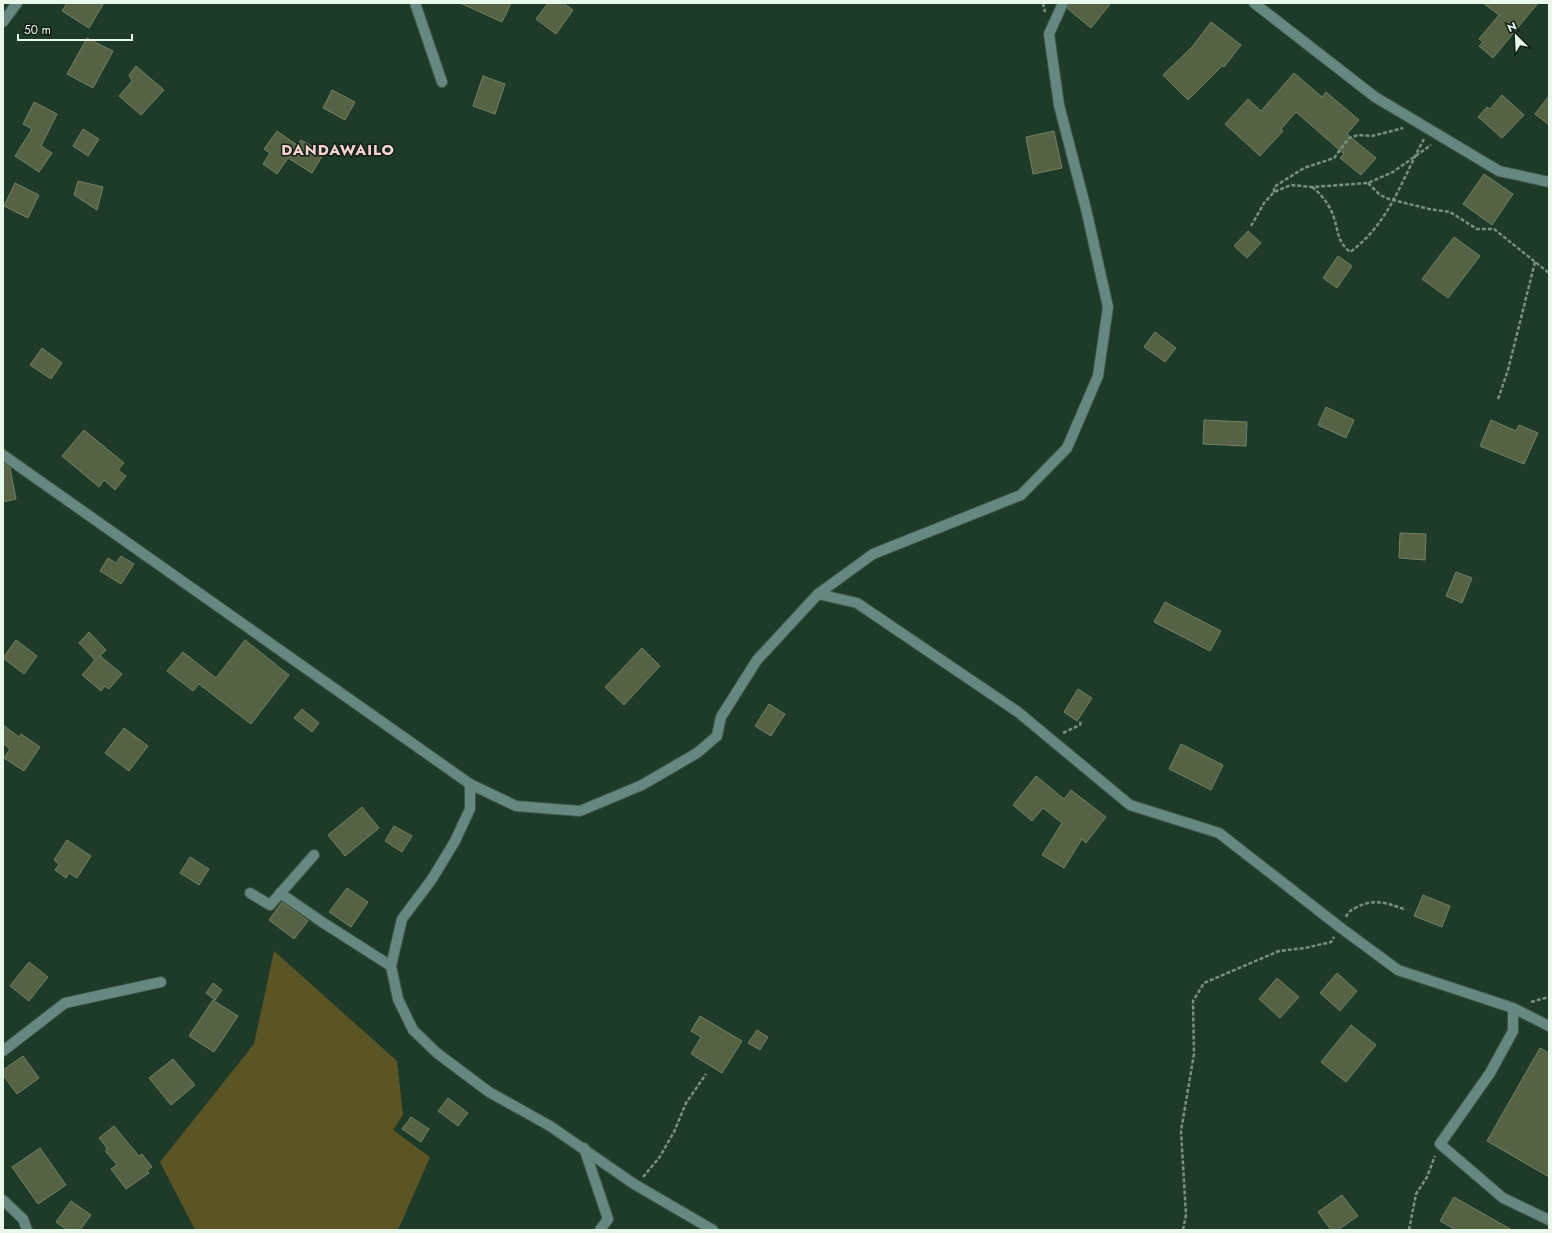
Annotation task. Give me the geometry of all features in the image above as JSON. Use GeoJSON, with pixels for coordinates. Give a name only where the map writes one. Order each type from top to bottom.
{"type":"FeatureCollection","features":[{"type":"Feature","properties":{"kind":"street"},"geometry":{"type":"LineString","coordinates":[[3,22],[17,3]]}},
{"type":"Feature","properties":{"kind":"street"},"geometry":{"type":"LineString","coordinates":[[415,3],[442,82]]}},
{"type":"Feature","properties":{"kind":"street"},"geometry":{"type":"LineString","coordinates":[[3,455],[470,784],[516,806],[580,811],[642,785],[697,753],[717,736],[721,717],[757,660],[818,594],[873,554],[1021,495],[1067,448],[1098,376],[1108,307],[1086,209],[1059,105],[1049,34],[1063,3]]}},
{"type":"Feature","properties":{"kind":"street"},"geometry":{"type":"LineString","coordinates":[[1254,3],[1375,97],[1429,130],[1499,171],[1549,182]]}},
{"type":"Feature","properties":{"kind":"street"},"geometry":{"type":"LineString","coordinates":[[818,594],[857,603],[1018,712],[1130,805],[1219,832],[1341,928],[1398,970],[1513,1008],[1549,1026]]}},
{"type":"Feature","properties":{"kind":"street"},"geometry":{"type":"LineString","coordinates":[[470,784],[470,809],[455,841],[436,873],[402,919],[391,966],[398,998],[413,1030],[437,1053],[489,1092],[550,1126],[637,1185],[714,1230]]}},
{"type":"Feature","properties":{"kind":"street"},"geometry":{"type":"LineString","coordinates":[[250,892],[270,905],[314,855]]}},
{"type":"Feature","properties":{"kind":"street"},"geometry":{"type":"LineString","coordinates":[[280,893],[391,966]]}},
{"type":"Feature","properties":{"kind":"street"},"geometry":{"type":"LineString","coordinates":[[3,1051],[65,1003],[161,982]]}},
{"type":"Feature","properties":{"kind":"street"},"geometry":{"type":"LineString","coordinates":[[1513,1008],[1512,1030],[1503,1049],[1490,1073],[1440,1144],[1503,1198],[1549,1220]]}},
{"type":"Feature","properties":{"kind":"street"},"geometry":{"type":"LineString","coordinates":[[584,1148],[608,1219],[600,1230]]}},
{"type":"Feature","properties":{"kind":"street"},"geometry":{"type":"LineString","coordinates":[[3,1200],[23,1219],[27,1230]]}},
{"type":"Feature","properties":{"kind":"path"},"geometry":{"type":"LineString","coordinates":[[1274,192],[1274,187],[1304,168],[1334,158],[1349,138],[1358,135],[1372,136],[1392,132],[1416,122]]}},
{"type":"Feature","properties":{"kind":"path"},"geometry":{"type":"LineString","coordinates":[[1312,187],[1321,194],[1333,214],[1341,245],[1350,252],[1360,244],[1388,211],[1415,154],[1429,130]]}},
{"type":"Feature","properties":{"kind":"path"},"geometry":{"type":"LineString","coordinates":[[1252,226],[1264,203],[1274,192],[1291,185],[1312,187],[1368,183],[1394,172],[1415,154],[1434,143],[1440,136]]}},
{"type":"Feature","properties":{"kind":"path"},"geometry":{"type":"LineString","coordinates":[[1368,183],[1380,195],[1428,209],[1450,212],[1476,229],[1494,229],[1549,273]]}},
{"type":"Feature","properties":{"kind":"path"},"geometry":{"type":"LineString","coordinates":[[1498,399],[1508,370],[1535,262]]}},
{"type":"Feature","properties":{"kind":"path"},"geometry":{"type":"LineString","coordinates":[[1051,739],[1080,725],[1081,720]]}},
{"type":"Feature","properties":{"kind":"path"},"geometry":{"type":"LineString","coordinates":[[1183,1230],[1186,1215],[1181,1131],[1194,1054],[1193,1001],[1204,983],[1279,951],[1305,948],[1331,942],[1341,928],[1348,912],[1366,902],[1383,901],[1406,910]]}},
{"type":"Feature","properties":{"kind":"path"},"geometry":{"type":"LineString","coordinates":[[637,1185],[658,1158],[674,1132],[686,1103],[706,1074]]}},
{"type":"Feature","properties":{"kind":"path"},"geometry":{"type":"LineString","coordinates":[[1409,1230],[1416,1194],[1426,1177],[1440,1144]]}},
{"type":"Feature","properties":{"kind":"shaded area"},"geometry":{"type":"Polygon","coordinates":[[[274,951],[397,1061],[403,1115],[393,1130],[430,1157],[398,1230],[195,1230],[160,1162],[254,1044],[274,951]]]}},
{"type":"Feature","properties":{"kind":"building"},"geometry":{"type":"Polygon","coordinates":[[[67,3],[104,3],[89,28],[62,11],[67,3]]]}},
{"type":"Feature","properties":{"kind":"building"},"geometry":{"type":"Polygon","coordinates":[[[460,3],[511,3],[502,22],[460,3]]]}},
{"type":"Feature","properties":{"kind":"building"},"geometry":{"type":"Polygon","coordinates":[[[548,3],[563,3],[573,10],[556,34],[536,19],[548,3]]]}},
{"type":"Feature","properties":{"kind":"building"},"geometry":{"type":"Polygon","coordinates":[[[1069,3],[1111,3],[1091,28],[1068,9],[1069,3]]]}},
{"type":"Feature","properties":{"kind":"building"},"geometry":{"type":"Polygon","coordinates":[[[1483,3],[1538,3],[1493,58],[1479,46],[1483,42],[1479,39],[1499,15],[1483,3]]]}},
{"type":"Feature","properties":{"kind":"building"},"geometry":{"type":"Polygon","coordinates":[[[1211,22],[1241,45],[1224,67],[1222,66],[1188,100],[1163,75],[1192,47],[1211,22]]]}},
{"type":"Feature","properties":{"kind":"building"},"geometry":{"type":"Polygon","coordinates":[[[87,38],[113,51],[93,88],[67,74],[87,38]]]}},
{"type":"Feature","properties":{"kind":"building"},"geometry":{"type":"Polygon","coordinates":[[[136,66],[164,90],[141,115],[119,96],[132,81],[129,75],[136,66]]]}},
{"type":"Feature","properties":{"kind":"building"},"geometry":{"type":"Polygon","coordinates":[[[1294,73],[1322,97],[1326,92],[1359,120],[1347,134],[1376,158],[1361,175],[1340,158],[1344,154],[1296,112],[1281,129],[1283,131],[1260,156],[1225,124],[1248,99],[1261,111],[1294,73]]]}},
{"type":"Feature","properties":{"kind":"building"},"geometry":{"type":"Polygon","coordinates":[[[483,76],[505,84],[495,114],[473,106],[483,76]]]}},
{"type":"Feature","properties":{"kind":"building"},"geometry":{"type":"Polygon","coordinates":[[[332,90],[355,102],[345,120],[323,108],[332,90]]]}},
{"type":"Feature","properties":{"kind":"building"},"geometry":{"type":"Polygon","coordinates":[[[1502,95],[1524,115],[1502,138],[1478,117],[1487,107],[1490,109],[1502,95]]]}},
{"type":"Feature","properties":{"kind":"building"},"geometry":{"type":"Polygon","coordinates":[[[1549,96],[1549,125],[1535,114],[1549,96]]]}},
{"type":"Feature","properties":{"kind":"building"},"geometry":{"type":"Polygon","coordinates":[[[34,102],[57,114],[41,146],[52,153],[39,172],[15,156],[32,129],[23,124],[34,102]]]}},
{"type":"Feature","properties":{"kind":"building"},"geometry":{"type":"Polygon","coordinates":[[[83,129],[99,139],[88,156],[73,146],[83,129]]]}},
{"type":"Feature","properties":{"kind":"building"},"geometry":{"type":"Polygon","coordinates":[[[277,131],[297,145],[301,140],[324,153],[312,173],[288,158],[277,174],[263,164],[270,153],[264,149],[277,131]]]}},
{"type":"Feature","properties":{"kind":"building"},"geometry":{"type":"Polygon","coordinates":[[[1054,131],[1062,168],[1033,174],[1026,137],[1054,131]]]}},
{"type":"Feature","properties":{"kind":"building"},"geometry":{"type":"Polygon","coordinates":[[[1484,174],[1513,194],[1492,225],[1463,204],[1484,174]]]}},
{"type":"Feature","properties":{"kind":"building"},"geometry":{"type":"Polygon","coordinates":[[[78,181],[103,187],[97,210],[74,195],[78,181]]]}},
{"type":"Feature","properties":{"kind":"building"},"geometry":{"type":"Polygon","coordinates":[[[15,183],[39,195],[28,218],[4,206],[15,183]]]}},
{"type":"Feature","properties":{"kind":"building"},"geometry":{"type":"Polygon","coordinates":[[[1248,231],[1261,243],[1247,258],[1234,246],[1248,231]]]}},
{"type":"Feature","properties":{"kind":"building"},"geometry":{"type":"Polygon","coordinates":[[[1454,237],[1480,256],[1448,298],[1422,279],[1454,237]]]}},
{"type":"Feature","properties":{"kind":"building"},"geometry":{"type":"Polygon","coordinates":[[[1338,256],[1352,266],[1337,288],[1323,278],[1338,256]]]}},
{"type":"Feature","properties":{"kind":"building"},"geometry":{"type":"Polygon","coordinates":[[[1155,332],[1176,348],[1165,362],[1144,347],[1155,332]]]}},
{"type":"Feature","properties":{"kind":"building"},"geometry":{"type":"Polygon","coordinates":[[[42,348],[62,363],[51,379],[30,365],[42,348]]]}},
{"type":"Feature","properties":{"kind":"building"},"geometry":{"type":"Polygon","coordinates":[[[1326,407],[1354,420],[1346,438],[1318,425],[1326,407]]]}},
{"type":"Feature","properties":{"kind":"building"},"geometry":{"type":"Polygon","coordinates":[[[1204,420],[1247,422],[1246,446],[1203,444],[1204,420]]]}},
{"type":"Feature","properties":{"kind":"building"},"geometry":{"type":"Polygon","coordinates":[[[1491,420],[1516,431],[1519,425],[1538,433],[1524,464],[1480,446],[1491,420]]]}},
{"type":"Feature","properties":{"kind":"building"},"geometry":{"type":"Polygon","coordinates":[[[84,430],[124,463],[118,470],[126,476],[115,490],[104,480],[99,487],[62,456],[84,430]]]}},
{"type":"Feature","properties":{"kind":"building"},"geometry":{"type":"Polygon","coordinates":[[[3,463],[10,468],[16,499],[3,502],[3,463]]]}},
{"type":"Feature","properties":{"kind":"building"},"geometry":{"type":"Polygon","coordinates":[[[1400,533],[1426,534],[1425,560],[1399,558],[1400,533]]]}},
{"type":"Feature","properties":{"kind":"building"},"geometry":{"type":"Polygon","coordinates":[[[121,556],[134,564],[121,584],[100,571],[108,558],[116,563],[121,556]]]}},
{"type":"Feature","properties":{"kind":"building"},"geometry":{"type":"Polygon","coordinates":[[[1456,572],[1472,578],[1462,603],[1446,596],[1456,572]]]}},
{"type":"Feature","properties":{"kind":"building"},"geometry":{"type":"Polygon","coordinates":[[[1165,602],[1221,631],[1210,651],[1154,622],[1165,602]]]}},
{"type":"Feature","properties":{"kind":"building"},"geometry":{"type":"Polygon","coordinates":[[[89,632],[106,650],[100,656],[122,674],[109,689],[105,686],[101,691],[82,675],[95,660],[79,643],[89,632]]]}},
{"type":"Feature","properties":{"kind":"building"},"geometry":{"type":"Polygon","coordinates":[[[16,640],[37,656],[24,674],[3,658],[16,640]]]}},
{"type":"Feature","properties":{"kind":"building"},"geometry":{"type":"Polygon","coordinates":[[[245,640],[289,675],[251,724],[199,684],[193,691],[167,671],[183,652],[216,678],[245,640]]]}},
{"type":"Feature","properties":{"kind":"building"},"geometry":{"type":"Polygon","coordinates":[[[642,648],[660,666],[624,705],[605,687],[642,648]]]}},
{"type":"Feature","properties":{"kind":"building"},"geometry":{"type":"Polygon","coordinates":[[[1078,689],[1092,698],[1077,721],[1064,712],[1078,689]]]}},
{"type":"Feature","properties":{"kind":"building"},"geometry":{"type":"Polygon","coordinates":[[[769,704],[785,714],[771,736],[755,726],[769,704]]]}},
{"type":"Feature","properties":{"kind":"building"},"geometry":{"type":"Polygon","coordinates":[[[302,709],[319,723],[312,732],[294,718],[302,709]]]}},
{"type":"Feature","properties":{"kind":"building"},"geometry":{"type":"Polygon","coordinates":[[[3,725],[19,737],[21,734],[40,747],[24,771],[4,758],[10,749],[3,743],[3,725]]]}},
{"type":"Feature","properties":{"kind":"building"},"geometry":{"type":"Polygon","coordinates":[[[124,728],[148,746],[129,771],[105,753],[124,728]]]}},
{"type":"Feature","properties":{"kind":"building"},"geometry":{"type":"Polygon","coordinates":[[[1181,744],[1223,765],[1211,790],[1169,769],[1181,744]]]}},
{"type":"Feature","properties":{"kind":"building"},"geometry":{"type":"Polygon","coordinates":[[[1036,776],[1064,799],[1071,790],[1106,817],[1086,843],[1082,839],[1064,868],[1042,855],[1062,823],[1043,808],[1032,821],[1013,805],[1036,776]]]}},
{"type":"Feature","properties":{"kind":"building"},"geometry":{"type":"Polygon","coordinates":[[[362,807],[379,828],[345,856],[328,835],[362,807]]]}},
{"type":"Feature","properties":{"kind":"building"},"geometry":{"type":"Polygon","coordinates":[[[394,826],[412,836],[402,852],[385,841],[394,826]]]}},
{"type":"Feature","properties":{"kind":"building"},"geometry":{"type":"Polygon","coordinates":[[[67,840],[91,856],[77,878],[69,873],[66,878],[55,870],[59,864],[54,860],[67,840]]]}},
{"type":"Feature","properties":{"kind":"building"},"geometry":{"type":"Polygon","coordinates":[[[190,857],[209,869],[199,885],[180,873],[190,857]]]}},
{"type":"Feature","properties":{"kind":"building"},"geometry":{"type":"Polygon","coordinates":[[[347,888],[368,902],[351,927],[329,912],[347,888]]]}},
{"type":"Feature","properties":{"kind":"building"},"geometry":{"type":"Polygon","coordinates":[[[1423,895],[1450,906],[1442,927],[1414,916],[1423,895]]]}},
{"type":"Feature","properties":{"kind":"building"},"geometry":{"type":"Polygon","coordinates":[[[282,902],[308,921],[294,939],[269,920],[282,902]]]}},
{"type":"Feature","properties":{"kind":"building"},"geometry":{"type":"Polygon","coordinates":[[[29,962],[48,977],[29,1001],[10,986],[29,962]]]}},
{"type":"Feature","properties":{"kind":"building"},"geometry":{"type":"Polygon","coordinates":[[[1337,973],[1357,991],[1340,1011],[1320,993],[1337,973]]]}},
{"type":"Feature","properties":{"kind":"building"},"geometry":{"type":"Polygon","coordinates":[[[1277,978],[1299,997],[1280,1018],[1259,999],[1277,978]]]}},
{"type":"Feature","properties":{"kind":"building"},"geometry":{"type":"Polygon","coordinates":[[[213,983],[222,990],[215,1000],[206,993],[213,983]]]}},
{"type":"Feature","properties":{"kind":"building"},"geometry":{"type":"Polygon","coordinates":[[[213,1000],[238,1016],[214,1052],[189,1036],[213,1000]]]}},
{"type":"Feature","properties":{"kind":"building"},"geometry":{"type":"Polygon","coordinates":[[[700,1016],[742,1041],[722,1073],[691,1054],[701,1037],[691,1031],[700,1016]]]}},
{"type":"Feature","properties":{"kind":"building"},"geometry":{"type":"Polygon","coordinates":[[[1351,1025],[1376,1045],[1346,1082],[1321,1062],[1351,1025]]]}},
{"type":"Feature","properties":{"kind":"building"},"geometry":{"type":"Polygon","coordinates":[[[757,1030],[768,1037],[760,1050],[748,1043],[757,1030]]]}},
{"type":"Feature","properties":{"kind":"building"},"geometry":{"type":"Polygon","coordinates":[[[1540,1048],[1549,1053],[1549,1177],[1487,1141],[1540,1048]]]}},
{"type":"Feature","properties":{"kind":"building"},"geometry":{"type":"Polygon","coordinates":[[[23,1056],[39,1078],[17,1094],[3,1075],[3,1070],[23,1056]]]}},
{"type":"Feature","properties":{"kind":"building"},"geometry":{"type":"Polygon","coordinates":[[[173,1059],[195,1085],[171,1105],[149,1078],[173,1059]]]}},
{"type":"Feature","properties":{"kind":"building"},"geometry":{"type":"Polygon","coordinates":[[[448,1098],[468,1113],[458,1126],[438,1111],[448,1098]]]}},
{"type":"Feature","properties":{"kind":"building"},"geometry":{"type":"Polygon","coordinates":[[[411,1117],[429,1129],[421,1142],[402,1129],[411,1117]]]}},
{"type":"Feature","properties":{"kind":"building"},"geometry":{"type":"Polygon","coordinates":[[[114,1126],[139,1156],[142,1154],[152,1167],[147,1171],[149,1173],[126,1189],[111,1169],[117,1165],[106,1152],[107,1148],[99,1138],[114,1126]]]}},
{"type":"Feature","properties":{"kind":"building"},"geometry":{"type":"Polygon","coordinates":[[[40,1148],[66,1185],[38,1204],[12,1167],[40,1148]]]}},
{"type":"Feature","properties":{"kind":"building"},"geometry":{"type":"Polygon","coordinates":[[[1342,1195],[1358,1216],[1338,1230],[1331,1230],[1318,1212],[1342,1195]]]}},
{"type":"Feature","properties":{"kind":"building"},"geometry":{"type":"Polygon","coordinates":[[[1454,1197],[1512,1230],[1456,1230],[1440,1221],[1454,1197]]]}},
{"type":"Feature","properties":{"kind":"building"},"geometry":{"type":"Polygon","coordinates":[[[71,1201],[91,1215],[80,1230],[67,1230],[56,1222],[71,1201]]]}},
{"type":"Feature","properties":{"kind":"district","name":"DANDAWAILO"},"geometry":{"type":"Point","coordinates":[338,150]}}]}
